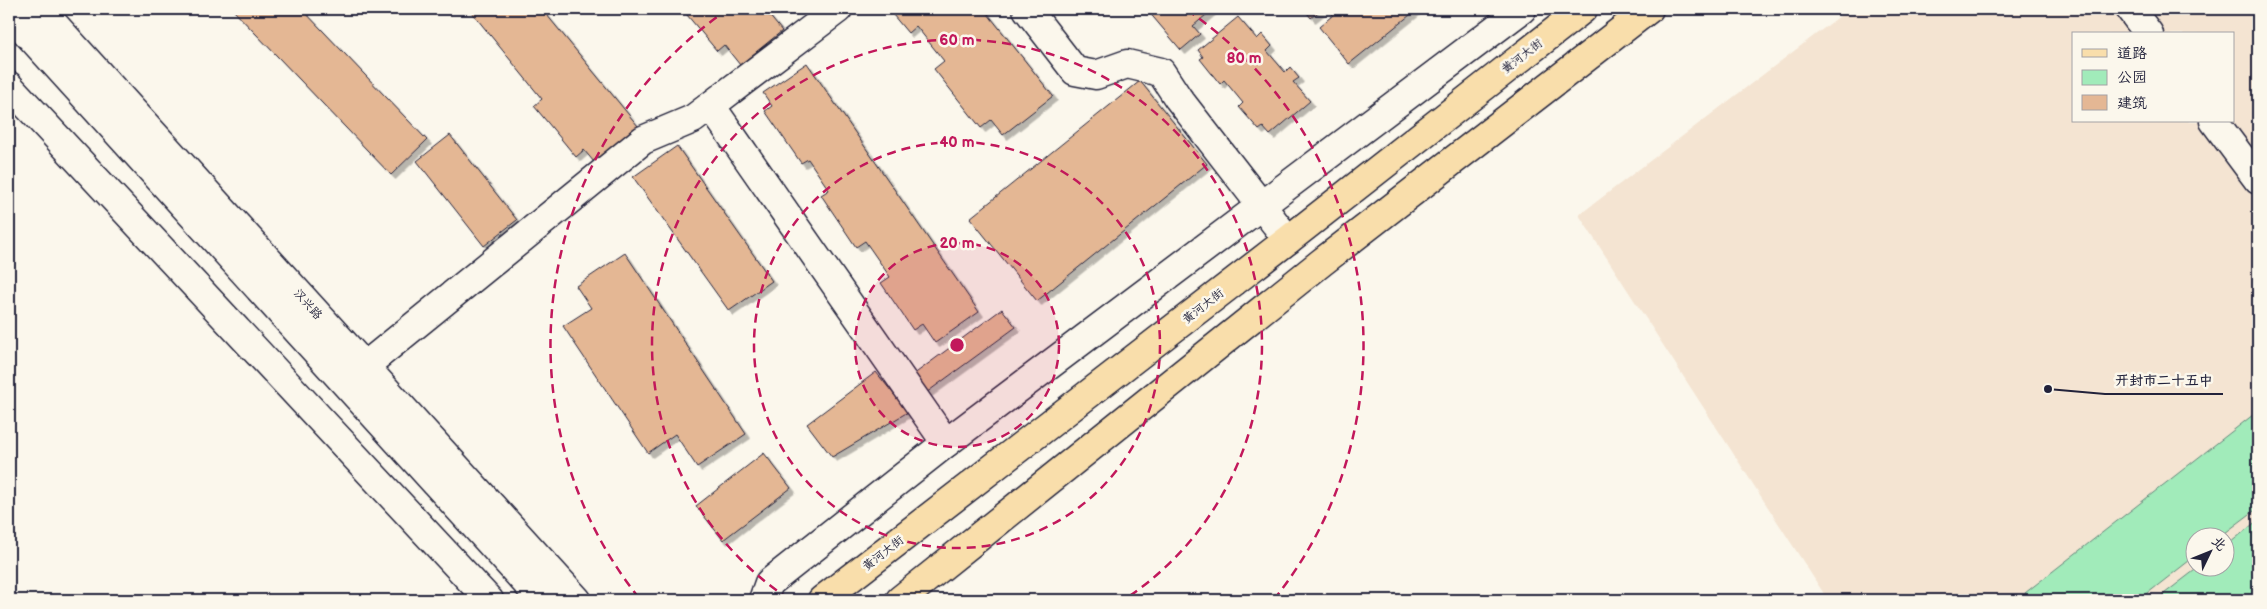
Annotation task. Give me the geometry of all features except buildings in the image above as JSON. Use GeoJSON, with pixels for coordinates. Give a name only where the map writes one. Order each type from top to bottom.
{"type":"FeatureCollection","features":[{"type":"Feature","properties":{"kind":"main road","name":"黄河大街"},"geometry":{"type":"LineString","coordinates":[[822,600],[1288,240],[1583,9]]}},
{"type":"Feature","properties":{"kind":"main road"},"geometry":{"type":"LineString","coordinates":[[900,600],[1322,262],[1649,9]]}},
{"type":"Feature","properties":{"kind":"street","name":"汉兴路"},"geometry":{"type":"LineString","coordinates":[[40,9],[577,600]]}},
{"type":"Feature","properties":{"kind":"street"},"geometry":{"type":"LineString","coordinates":[[365,366],[643,140],[693,119],[838,9]]}},
{"type":"Feature","properties":{"kind":"street"},"geometry":{"type":"LineString","coordinates":[[1027,9],[1075,71],[1096,75],[1127,64],[1161,72],[1178,98],[1288,240]]}},
{"type":"Feature","properties":{"kind":"street"},"geometry":{"type":"LineString","coordinates":[[763,600],[769,583],[946,443],[1522,9]]}},
{"type":"Feature","properties":{"kind":"street"},"geometry":{"type":"LineString","coordinates":[[2130,9],[2147,32]]}},
{"type":"Feature","properties":{"kind":"street","name":"汉兴路"},"geometry":{"type":"LineString","coordinates":[[10,17],[542,600]]}},
{"type":"Feature","properties":{"kind":"street"},"geometry":{"type":"LineString","coordinates":[[9,86],[489,600]]}},
{"type":"Feature","properties":{"kind":"street"},"geometry":{"type":"LineString","coordinates":[[711,106],[946,443]]}},
{"type":"Feature","properties":{"kind":"street"},"geometry":{"type":"LineString","coordinates":[[2215,122],[2258,180]]}},
{"type":"Feature","properties":{"kind":"shaded area"},"geometry":{"type":"Polygon","coordinates":[[[1849,9],[2258,9],[2258,600],[1828,600],[1579,215],[1849,9]]]}},
{"type":"Feature","properties":{"kind":"green space"},"geometry":{"type":"Polygon","coordinates":[[[2258,411],[2258,508],[2234,526],[2184,526],[2184,565],[2139,600],[2030,600],[2025,593],[2258,411]]]}},
{"type":"Feature","properties":{"kind":"green space"},"geometry":{"type":"Polygon","coordinates":[[[2258,520],[2258,600],[2156,600],[2187,576],[2234,576],[2234,540],[2258,520]]]}},
{"type":"Feature","properties":{"kind":"place","name":"开封市二十五中"},"geometry":{"type":"Point","coordinates":[2048,389]}}]}
